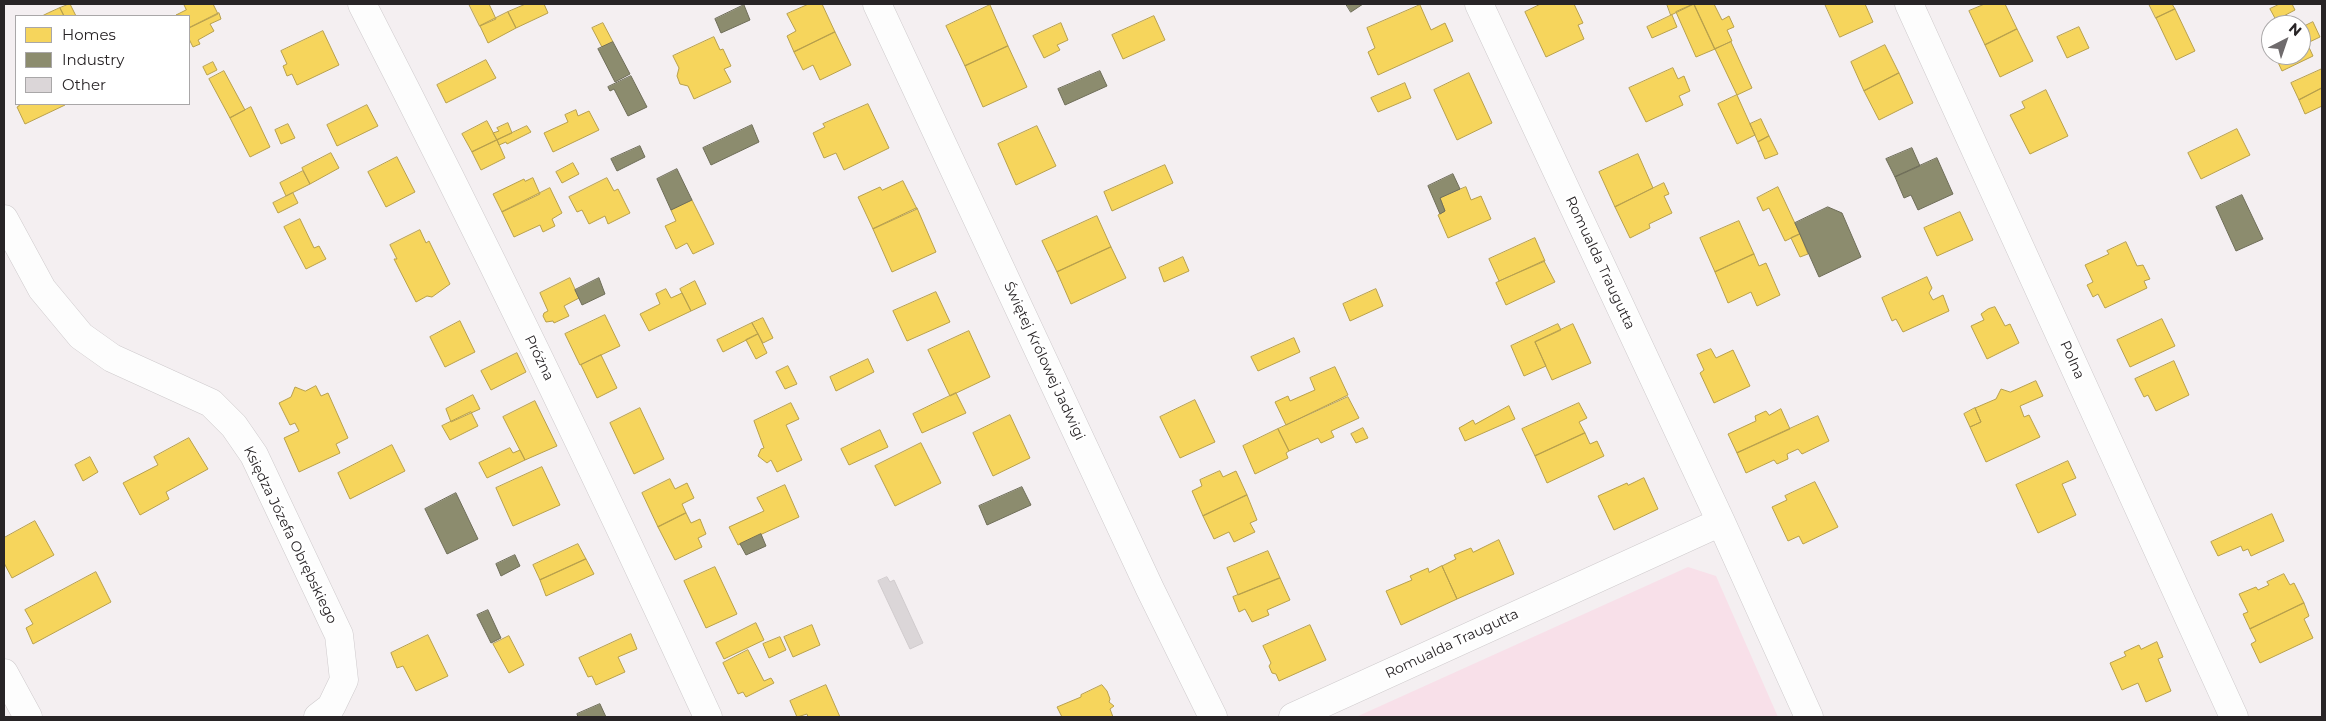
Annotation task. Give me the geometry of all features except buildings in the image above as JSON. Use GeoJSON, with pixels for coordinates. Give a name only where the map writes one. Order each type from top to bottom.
{"type":"FeatureCollection","features":[{"type":"Feature","properties":{"kind":"street","name":"Próżna"},"geometry":{"type":"LineString","coordinates":[[362,4],[461,196],[627,541],[708,717]]}},
{"type":"Feature","properties":{"kind":"street","name":"Świętej Królowej Jadwigi"},"geometry":{"type":"LineString","coordinates":[[877,4],[1146,580],[1214,717]]}},
{"type":"Feature","properties":{"kind":"street","name":"Romualda Traugutta"},"geometry":{"type":"LineString","coordinates":[[1479,4],[1809,717]]}},
{"type":"Feature","properties":{"kind":"street","name":"Polna"},"geometry":{"type":"LineString","coordinates":[[1909,4],[2234,717]]}},
{"type":"Feature","properties":{"kind":"street","name":"Księdza Józefa Obrębskiego"},"geometry":{"type":"LineString","coordinates":[[4,219],[42,289],[81,336],[112,358],[211,403],[234,426],[254,455],[339,635],[344,680],[331,707],[318,717]]}},
{"type":"Feature","properties":{"kind":"street","name":"Romualda Traugutta"},"geometry":{"type":"LineString","coordinates":[[1293,717],[1720,522]]}},
{"type":"Feature","properties":{"kind":"street"},"geometry":{"type":"LineString","coordinates":[[4,673],[28,717]]}},
{"type":"Feature","properties":{"kind":"shaded area"},"geometry":{"type":"Polygon","coordinates":[[[1688,567],[1716,576],[1778,717],[1356,717],[1688,567]]]}}]}
